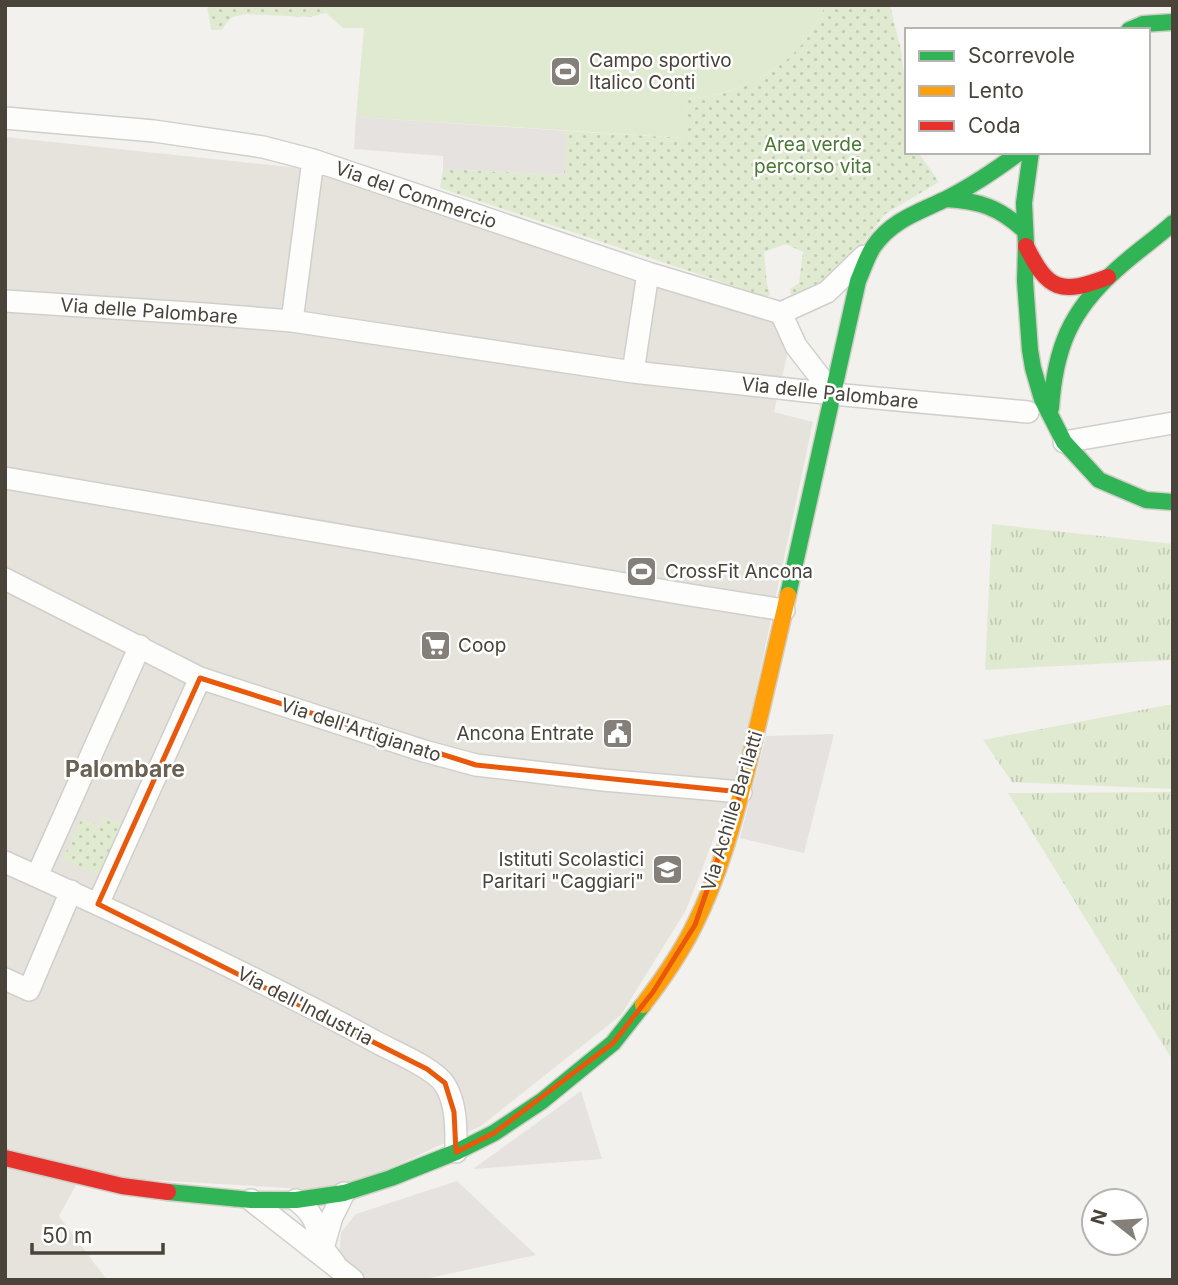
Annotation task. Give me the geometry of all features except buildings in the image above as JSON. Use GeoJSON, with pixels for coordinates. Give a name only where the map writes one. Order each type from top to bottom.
{"type":"FeatureCollection","features":[{"type":"Feature","properties":{"kind":"street"},"geometry":{"type":"LineString","coordinates":[[1134,28],[1143,24],[1171,23]]}},
{"type":"Feature","properties":{"kind":"street","name":"Via del Commercio"},"geometry":{"type":"LineString","coordinates":[[5,118],[154,131],[263,147],[313,160],[648,273],[781,313]]}},
{"type":"Feature","properties":{"kind":"street","name":"Via Achille Barilatti"},"geometry":{"type":"LineString","coordinates":[[781,313],[827,292],[899,220],[946,199],[1017,154]]}},
{"type":"Feature","properties":{"kind":"street"},"geometry":{"type":"LineString","coordinates":[[1031,154],[1024,203],[1025,281],[1030,350],[1036,380],[1051,419],[1064,442],[1099,480],[1146,500],[1173,502]]}},
{"type":"Feature","properties":{"kind":"street"},"geometry":{"type":"LineString","coordinates":[[292,321],[313,160]]}},
{"type":"Feature","properties":{"kind":"street","name":"Via Achille Barilatti"},"geometry":{"type":"LineString","coordinates":[[946,199],[989,205],[1009,216],[1025,238],[1035,264],[1045,278],[1060,286],[1079,288],[1108,277]]}},
{"type":"Feature","properties":{"kind":"street"},"geometry":{"type":"LineString","coordinates":[[1051,419],[1055,367],[1066,332],[1077,313],[1108,277],[1164,238],[1173,223]]}},
{"type":"Feature","properties":{"kind":"street","name":"Via Achille Barilatti"},"geometry":{"type":"LineString","coordinates":[[5,1158],[122,1186],[188,1195],[296,1200],[344,1193],[456,1152],[494,1133],[542,1101],[613,1043],[676,958],[695,925],[715,879],[763,706],[858,281],[873,247]]}},
{"type":"Feature","properties":{"kind":"street"},"geometry":{"type":"LineString","coordinates":[[633,372],[648,273]]}},
{"type":"Feature","properties":{"kind":"street","name":"Via delle Palombare"},"geometry":{"type":"LineString","coordinates":[[5,301],[292,321],[633,372],[1028,412]]}},
{"type":"Feature","properties":{"kind":"street"},"geometry":{"type":"LineString","coordinates":[[781,313],[796,346],[833,394]]}},
{"type":"Feature","properties":{"kind":"street"},"geometry":{"type":"LineString","coordinates":[[795,390],[796,346]]}},
{"type":"Feature","properties":{"kind":"street"},"geometry":{"type":"LineString","coordinates":[[1064,442],[1173,423]]}},
{"type":"Feature","properties":{"kind":"street"},"geometry":{"type":"LineString","coordinates":[[5,478],[784,610]]}},
{"type":"Feature","properties":{"kind":"street","name":"Via dell'Artigianato"},"geometry":{"type":"LineString","coordinates":[[5,579],[200,678],[380,737],[476,765],[741,792]]}},
{"type":"Feature","properties":{"kind":"street"},"geometry":{"type":"LineString","coordinates":[[37,876],[69,810],[140,646]]}},
{"type":"Feature","properties":{"kind":"street"},"geometry":{"type":"LineString","coordinates":[[98,904],[200,678]]}},
{"type":"Feature","properties":{"kind":"street","name":"Via dell'Industria"},"geometry":{"type":"LineString","coordinates":[[5,862],[71,891],[323,1013],[427,1069],[445,1083],[454,1112],[456,1152]]}},
{"type":"Feature","properties":{"kind":"street"},"geometry":{"type":"LineString","coordinates":[[5,979],[29,990],[71,891]]}},
{"type":"Feature","properties":{"kind":"street"},"geometry":{"type":"LineString","coordinates":[[321,1251],[332,1217],[344,1193]]}},
{"type":"Feature","properties":{"kind":"street"},"geometry":{"type":"LineString","coordinates":[[251,1200],[321,1251],[345,1274]]}},
{"type":"Feature","properties":{"kind":"street"},"geometry":{"type":"LineString","coordinates":[[296,1200],[314,1219],[321,1251]]}},
{"type":"Feature","properties":{"kind":"highlighted area"},"geometry":{"type":"Polygon","coordinates":[[[200,678],[476,765],[741,792],[695,925],[653,992],[613,1043],[494,1133],[456,1152],[454,1112],[445,1083],[427,1069],[98,904],[200,678]]]}},
{"type":"Feature","properties":{"kind":"shaded area"},"geometry":{"type":"Polygon","coordinates":[[[356,117],[567,131],[564,175],[443,169],[443,156],[354,149],[356,117]]]}},
{"type":"Feature","properties":{"kind":"shaded area"},"geometry":{"type":"Polygon","coordinates":[[[5,137],[318,170],[469,220],[601,270],[782,322],[788,351],[774,412],[813,422],[737,779],[686,910],[621,1015],[481,1126],[342,1191],[81,1176],[59,1216],[107,1280],[5,1280],[5,137]]]}},
{"type":"Feature","properties":{"kind":"shaded area"},"geometry":{"type":"Polygon","coordinates":[[[834,734],[804,853],[740,838],[766,736],[834,734]]]}},
{"type":"Feature","properties":{"kind":"shaded area"},"geometry":{"type":"Polygon","coordinates":[[[581,1091],[602,1159],[473,1169],[581,1091]]]}},
{"type":"Feature","properties":{"kind":"shaded area"},"geometry":{"type":"Polygon","coordinates":[[[457,1181],[536,1255],[420,1280],[363,1280],[339,1260],[341,1232],[356,1214],[457,1181]]]}},
{"type":"Feature","properties":{"kind":"green space"},"geometry":{"type":"Polygon","coordinates":[[[207,5],[323,5],[326,13],[309,17],[246,14],[233,17],[222,30],[211,30],[207,5]]]}},
{"type":"Feature","properties":{"kind":"green space","name":"Campo sportivo Italico Conti"},"geometry":{"type":"Polygon","coordinates":[[[323,5],[825,5],[802,44],[770,72],[731,90],[687,99],[685,138],[356,117],[364,28],[343,28],[326,13],[323,5]]]}},
{"type":"Feature","properties":{"kind":"green space","name":"Area verde percorso vita"},"geometry":{"type":"Polygon","coordinates":[[[825,5],[890,5],[901,50],[905,83],[905,154],[919,154],[939,182],[885,214],[845,268],[822,284],[791,299],[790,289],[799,283],[803,252],[786,244],[764,252],[770,294],[765,299],[755,293],[440,188],[443,169],[563,175],[567,131],[684,138],[687,99],[730,91],[751,83],[787,59],[815,26],[825,5]]]}},
{"type":"Feature","properties":{"kind":"green space"},"geometry":{"type":"Polygon","coordinates":[[[992,524],[1173,544],[1173,660],[985,670],[992,524]]]}},
{"type":"Feature","properties":{"kind":"green space"},"geometry":{"type":"Polygon","coordinates":[[[1173,704],[1173,789],[1012,782],[983,740],[1173,704]]]}},
{"type":"Feature","properties":{"kind":"green space"},"geometry":{"type":"Polygon","coordinates":[[[1173,792],[1173,1061],[1008,793],[1173,792]]]}},
{"type":"Feature","properties":{"kind":"green space"},"geometry":{"type":"Polygon","coordinates":[[[104,816],[124,825],[101,876],[63,859],[82,818],[99,826],[104,816]]]}},
{"type":"Feature","properties":{"kind":"traffic: fast"},"geometry":{"type":"LineString","coordinates":[[1134,28],[1143,24],[1173,22]]}},
{"type":"Feature","properties":{"kind":"traffic: fast"},"geometry":{"type":"LineString","coordinates":[[788,595],[858,281],[869,254],[881,237],[898,223],[965,189],[1017,154]]}},
{"type":"Feature","properties":{"kind":"traffic: fast"},"geometry":{"type":"LineString","coordinates":[[1031,154],[1024,203],[1025,281],[1030,350],[1042,399],[1064,442],[1099,480],[1146,500],[1173,502]]}},
{"type":"Feature","properties":{"kind":"traffic: fast"},"geometry":{"type":"LineString","coordinates":[[946,199],[969,201],[988,207],[1006,216],[1024,230]]}},
{"type":"Feature","properties":{"kind":"traffic: fast"},"geometry":{"type":"LineString","coordinates":[[1051,408],[1056,367],[1076,316],[1099,286],[1173,223]]}},
{"type":"Feature","properties":{"kind":"traffic: fast"},"geometry":{"type":"LineString","coordinates":[[168,1192],[251,1200],[296,1200],[344,1193],[391,1178],[456,1152],[494,1133],[542,1101],[613,1043],[643,1005]]}},
{"type":"Feature","properties":{"kind":"traffic: slow"},"geometry":{"type":"LineString","coordinates":[[643,1005],[690,935],[717,871],[745,778],[788,595]]}},
{"type":"Feature","properties":{"kind":"traffic: jam"},"geometry":{"type":"LineString","coordinates":[[1026,246],[1041,272],[1058,285],[1078,286],[1108,277]]}},
{"type":"Feature","properties":{"kind":"traffic: jam"},"geometry":{"type":"LineString","coordinates":[[5,1158],[122,1186],[168,1192]]}},
{"type":"Feature","properties":{"kind":"place","name":"Campo sportivo Italico Conti"},"geometry":{"type":"Point","coordinates":[566,71]}},
{"type":"Feature","properties":{"kind":"place","name":"CrossFit Ancona"},"geometry":{"type":"Point","coordinates":[642,571]}},
{"type":"Feature","properties":{"kind":"place","name":"Coop"},"geometry":{"type":"Point","coordinates":[435,645]}},
{"type":"Feature","properties":{"kind":"place","name":"Ancona Entrate"},"geometry":{"type":"Point","coordinates":[617,733]}},
{"type":"Feature","properties":{"kind":"place","name":"Istituti Scolastici Paritari \"Caggiari\""},"geometry":{"type":"Point","coordinates":[667,870]}},
{"type":"Feature","properties":{"kind":"district","name":"Palombare"},"geometry":{"type":"Point","coordinates":[125,769]}}]}
